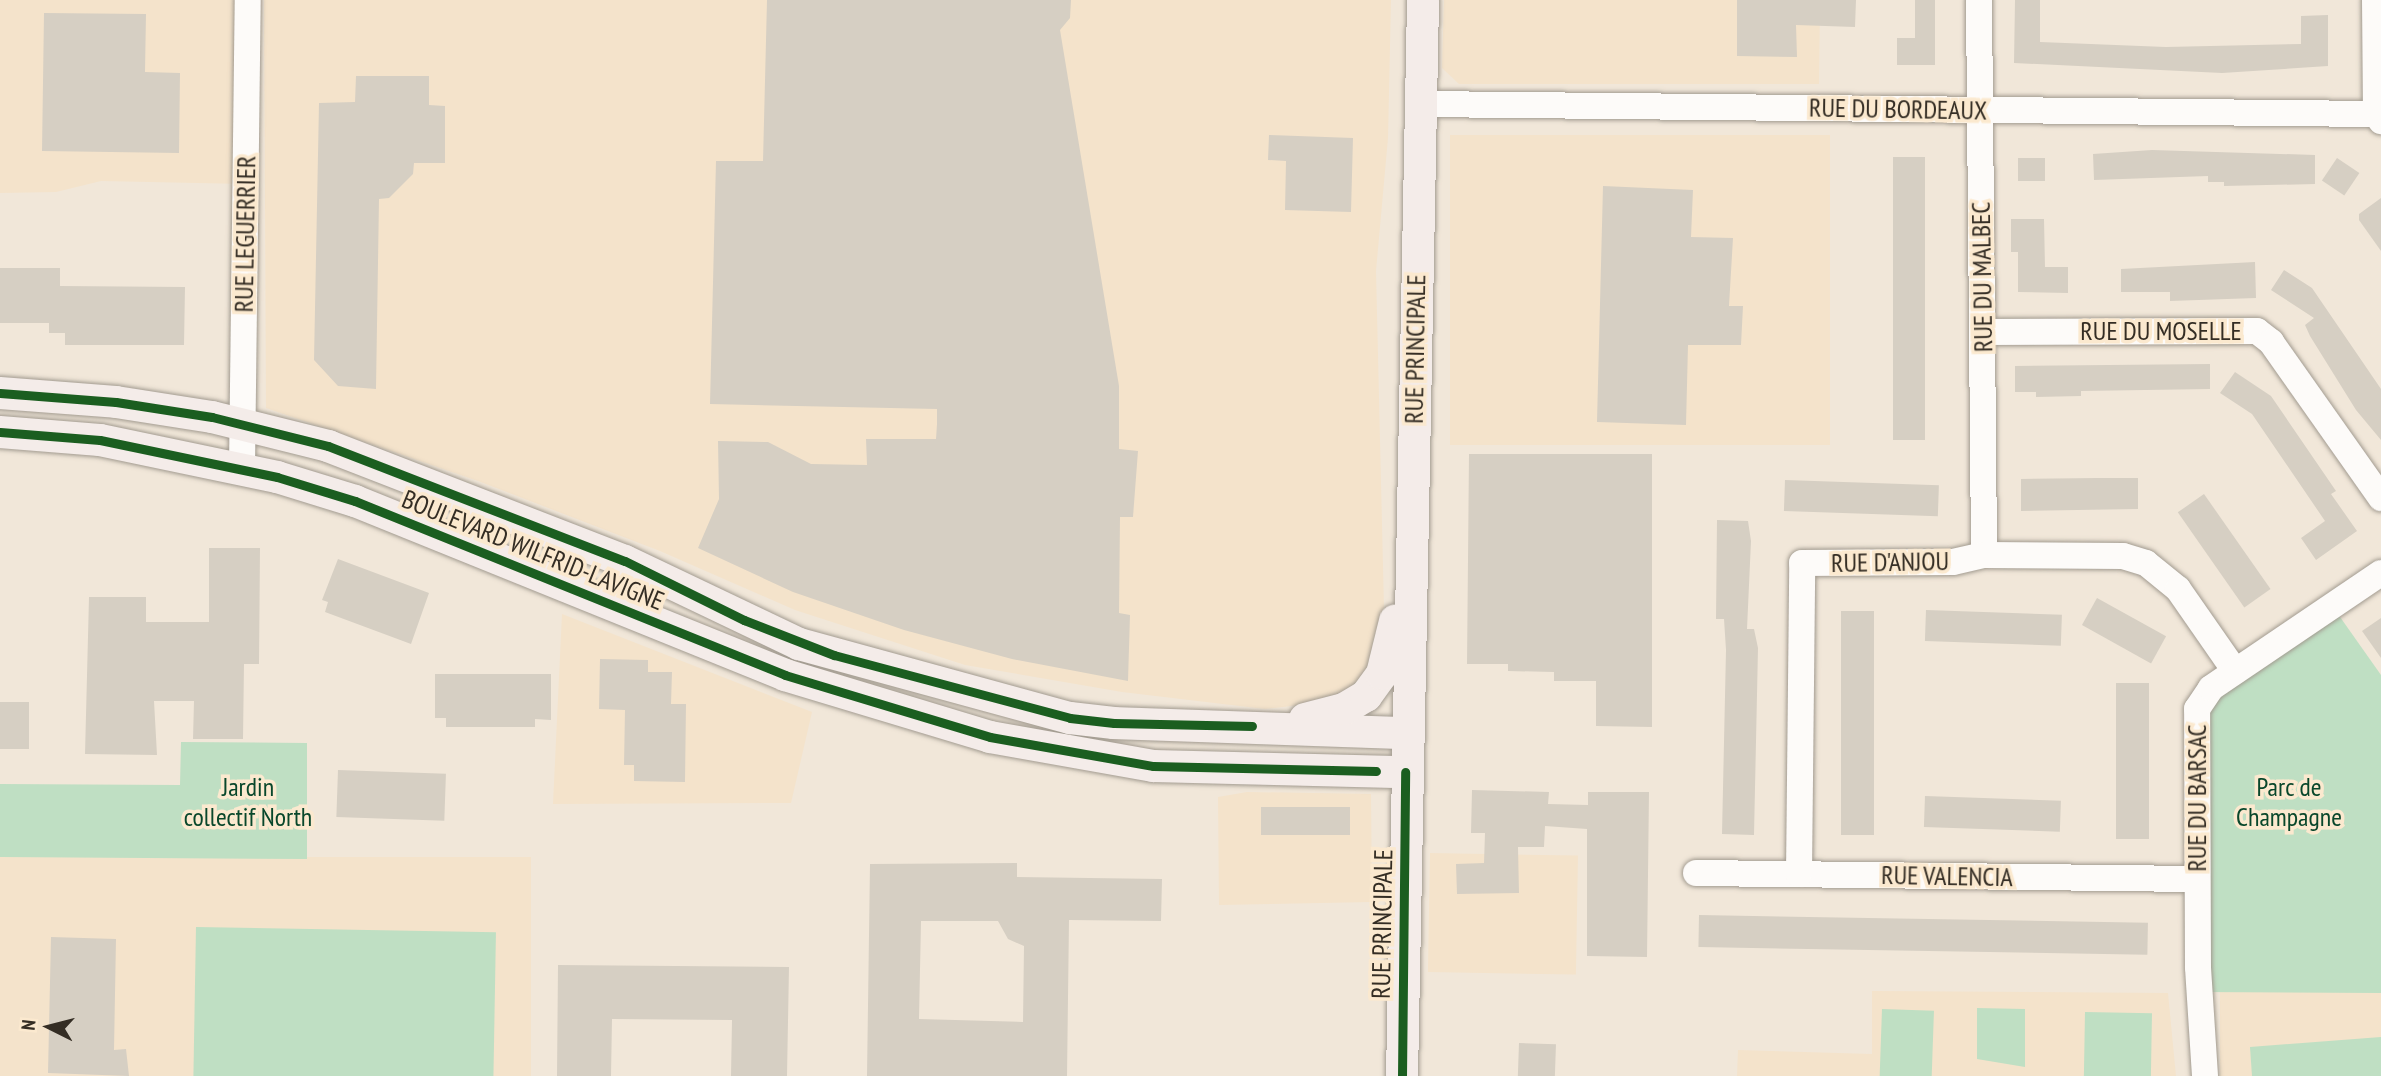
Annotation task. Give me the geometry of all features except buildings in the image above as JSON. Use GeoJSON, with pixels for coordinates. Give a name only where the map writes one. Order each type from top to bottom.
{"type":"FeatureCollection","features":[{"type":"Feature","properties":{"kind":"main road","name":"RUE PRINCIPALE"},"geometry":{"type":"LineString","coordinates":[[1402,1076],[1405,772],[1423,0]]}},
{"type":"Feature","properties":{"kind":"main road","name":"BOULEVARD WILFRID-LAVIGNE"},"geometry":{"type":"LineString","coordinates":[[0,393],[116,402],[242,422],[421,480],[625,561],[744,620],[834,655],[1070,718],[1114,723],[1406,733]]}},
{"type":"Feature","properties":{"kind":"main road","name":"BOULEVARD WILFRID-LAVIGNE"},"geometry":{"type":"LineString","coordinates":[[0,432],[100,440],[242,468],[355,502],[785,675],[927,721],[1074,754],[1153,765],[1405,772]]}},
{"type":"Feature","properties":{"kind":"main road"},"geometry":{"type":"LineString","coordinates":[[1252,726],[1328,714],[1366,696],[1382,674],[1410,545]]}},
{"type":"Feature","properties":{"kind":"street","name":"RUE LEGUERRIER"},"geometry":{"type":"LineString","coordinates":[[242,468],[248,0]]}},
{"type":"Feature","properties":{"kind":"street","name":"RUE DU MALBEC"},"geometry":{"type":"LineString","coordinates":[[1979,0],[1984,555]]}},
{"type":"Feature","properties":{"kind":"street"},"geometry":{"type":"LineString","coordinates":[[2375,0],[2378,117]]}},
{"type":"Feature","properties":{"kind":"street","name":"RUE DU BORDEAUX"},"geometry":{"type":"LineString","coordinates":[[1421,104],[2378,117]]}},
{"type":"Feature","properties":{"kind":"street","name":"RUE DU MOSELLE"},"geometry":{"type":"LineString","coordinates":[[1982,332],[2257,331],[2272,342],[2381,498]]}},
{"type":"Feature","properties":{"kind":"street","name":"RUE D'ANJOU"},"geometry":{"type":"LineString","coordinates":[[1799,874],[1802,563],[1953,562],[1984,555],[2101,553],[2146,563],[2193,606],[2235,671]]}},
{"type":"Feature","properties":{"kind":"street","name":"RUE DU BARSAC"},"geometry":{"type":"LineString","coordinates":[[2205,1076],[2197,879],[2197,709],[2211,688],[2381,573]]}},
{"type":"Feature","properties":{"kind":"street","name":"RUE VALENCIA"},"geometry":{"type":"LineString","coordinates":[[1696,873],[2197,879]]}},
{"type":"Feature","properties":{"kind":"shaded area"},"geometry":{"type":"Polygon","coordinates":[[[0,0],[248,0],[246,184],[101,181],[56,192],[0,193],[0,0]]]}},
{"type":"Feature","properties":{"kind":"shaded area"},"geometry":{"type":"Polygon","coordinates":[[[264,0],[1391,0],[1388,138],[1376,271],[1385,651],[1343,700],[1265,709],[1122,692],[965,665],[795,610],[660,551],[478,481],[266,408],[264,0]]]}},
{"type":"Feature","properties":{"kind":"shaded area"},"geometry":{"type":"Polygon","coordinates":[[[1444,0],[1820,0],[1819,84],[1459,84],[1442,68],[1444,0]]]}},
{"type":"Feature","properties":{"kind":"shaded area"},"geometry":{"type":"Polygon","coordinates":[[[1450,135],[1830,135],[1830,445],[1450,445],[1450,135]]]}},
{"type":"Feature","properties":{"kind":"shaded area"},"geometry":{"type":"Polygon","coordinates":[[[562,614],[812,712],[791,803],[553,804],[562,614]]]}},
{"type":"Feature","properties":{"kind":"shaded area"},"geometry":{"type":"Polygon","coordinates":[[[1247,792],[1371,794],[1372,902],[1219,905],[1218,797],[1247,792]]]}},
{"type":"Feature","properties":{"kind":"shaded area"},"geometry":{"type":"Polygon","coordinates":[[[1430,853],[1578,856],[1576,975],[1428,972],[1430,853]]]}},
{"type":"Feature","properties":{"kind":"shaded area"},"geometry":{"type":"Polygon","coordinates":[[[0,857],[531,857],[531,1076],[0,1076],[0,857]]]}},
{"type":"Feature","properties":{"kind":"shaded area"},"geometry":{"type":"Polygon","coordinates":[[[1872,991],[2168,993],[2176,1076],[1737,1076],[1738,1050],[1872,1054],[1872,991]]]}},
{"type":"Feature","properties":{"kind":"shaded area"},"geometry":{"type":"Polygon","coordinates":[[[2220,992],[2381,992],[2381,1076],[2220,1076],[2220,992]]]}},
{"type":"Feature","properties":{"kind":"green space","name":"Parc de Champagne"},"geometry":{"type":"Polygon","coordinates":[[[2333,607],[2381,675],[2381,993],[2198,992],[2203,698],[2333,607]]]}},
{"type":"Feature","properties":{"kind":"green space","name":"Jardin collectif North"},"geometry":{"type":"Polygon","coordinates":[[[181,742],[307,743],[307,859],[0,857],[0,784],[180,785],[181,742]]]}},
{"type":"Feature","properties":{"kind":"green space"},"geometry":{"type":"Polygon","coordinates":[[[196,927],[496,932],[493,1076],[193,1076],[196,927]]]}},
{"type":"Feature","properties":{"kind":"green space"},"geometry":{"type":"Polygon","coordinates":[[[1977,1008],[2025,1009],[2025,1067],[1977,1059],[1977,1008]]]}},
{"type":"Feature","properties":{"kind":"green space"},"geometry":{"type":"Polygon","coordinates":[[[1882,1009],[1934,1011],[1932,1076],[1880,1076],[1882,1009]]]}},
{"type":"Feature","properties":{"kind":"green space"},"geometry":{"type":"Polygon","coordinates":[[[2085,1012],[2152,1013],[2151,1076],[2084,1076],[2085,1012]]]}},
{"type":"Feature","properties":{"kind":"green space"},"geometry":{"type":"Polygon","coordinates":[[[2381,1037],[2381,1076],[2252,1076],[2250,1047],[2381,1037]]]}},
{"type":"Feature","properties":{"kind":"cycle path"},"geometry":{"type":"LineString","coordinates":[[0,393],[116,402],[212,417],[328,446],[625,561],[744,620],[834,655],[1070,718],[1114,723],[1252,726]]}},
{"type":"Feature","properties":{"kind":"cycle path"},"geometry":{"type":"LineString","coordinates":[[0,432],[100,440],[277,477],[355,501],[785,675],[990,737],[1153,766],[1376,771]]}},
{"type":"Feature","properties":{"kind":"cycle path"},"geometry":{"type":"LineString","coordinates":[[1402,1076],[1405,772]]}}]}
